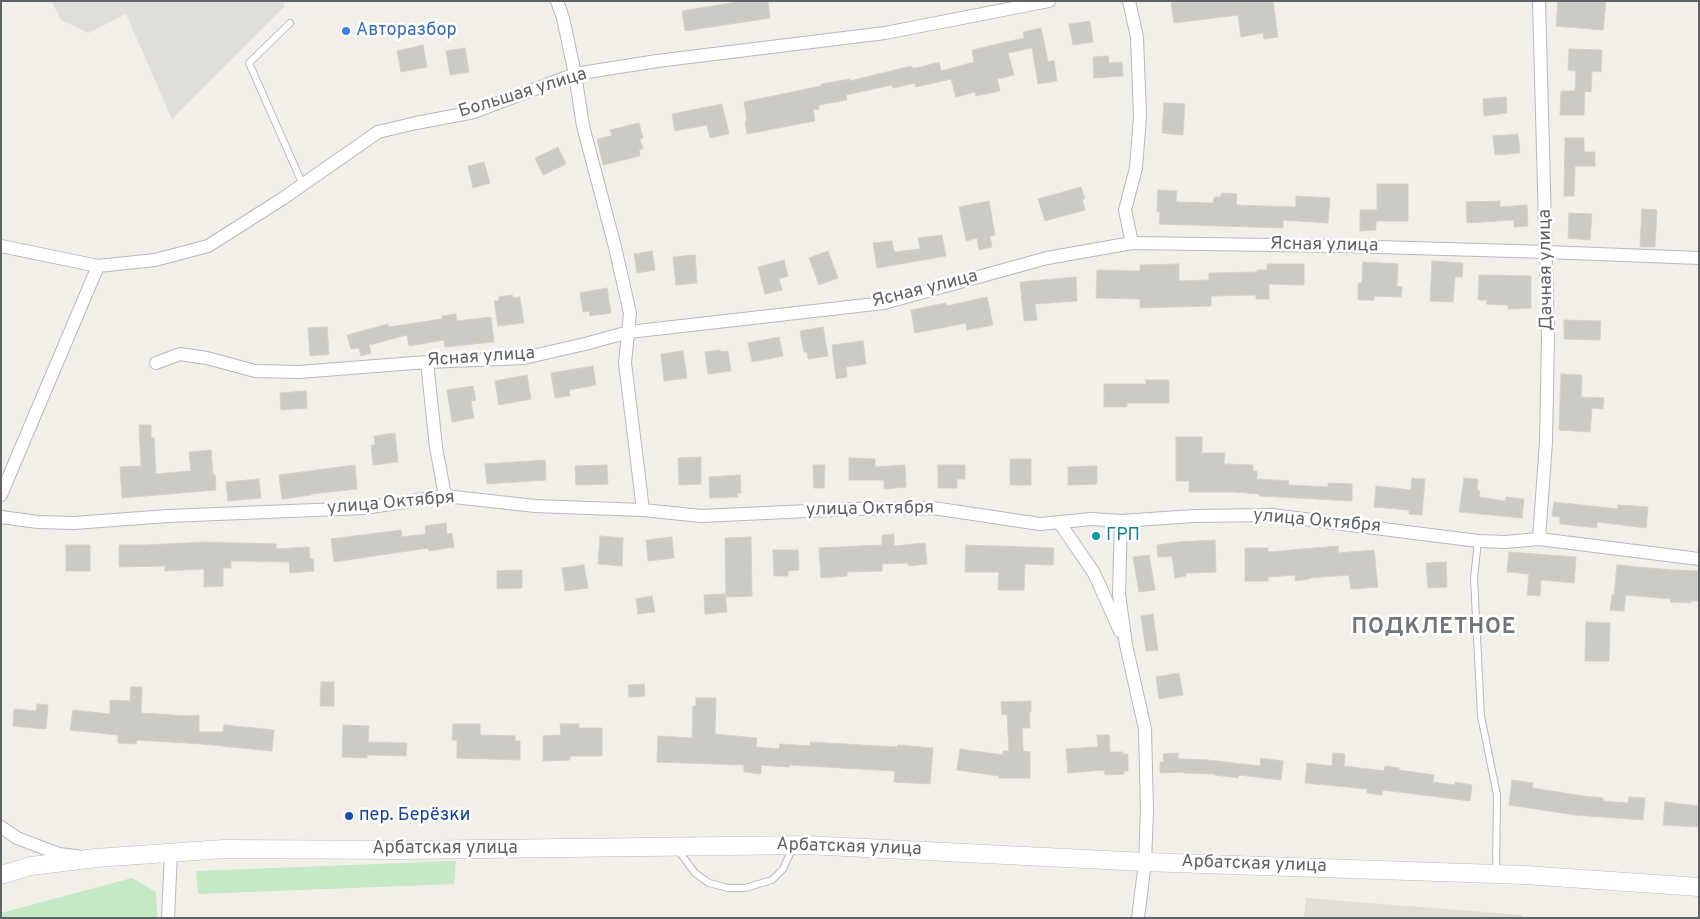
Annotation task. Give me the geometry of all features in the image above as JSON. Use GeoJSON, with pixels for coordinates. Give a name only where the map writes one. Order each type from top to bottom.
{"type":"FeatureCollection","features":[{"type":"Feature","properties":{"kind":"main road","name":"Арбатская улица"},"geometry":{"type":"LineString","coordinates":[[1,875],[31,866],[96,858],[224,849],[404,850],[794,845],[1145,862],[1496,873],[1699,887]]}},
{"type":"Feature","properties":{"kind":"street"},"geometry":{"type":"LineString","coordinates":[[557,1],[563,18],[575,74],[582,126],[615,248],[630,313],[625,363],[643,510]]}},
{"type":"Feature","properties":{"kind":"street","name":"Большая улица"},"geometry":{"type":"LineString","coordinates":[[1,246],[98,266],[155,260],[208,246],[303,185],[378,132],[474,112],[575,74],[886,33],[1050,1]]}},
{"type":"Feature","properties":{"kind":"street"},"geometry":{"type":"LineString","coordinates":[[1129,1],[1137,37],[1140,117],[1136,168],[1125,210],[1132,243]]}},
{"type":"Feature","properties":{"kind":"street","name":"Дачная улица"},"geometry":{"type":"LineString","coordinates":[[1538,538],[1546,442],[1548,337],[1540,1]]}},
{"type":"Feature","properties":{"kind":"street","name":"Ясная улица"},"geometry":{"type":"LineString","coordinates":[[156,363],[180,354],[207,358],[256,371],[299,372],[427,362],[524,358],[629,332],[884,303],[1047,258],[1132,243],[1344,246],[1699,258]]}},
{"type":"Feature","properties":{"kind":"street"},"geometry":{"type":"LineString","coordinates":[[1,495],[98,266]]}},
{"type":"Feature","properties":{"kind":"street"},"geometry":{"type":"LineString","coordinates":[[427,362],[436,446],[445,496]]}},
{"type":"Feature","properties":{"kind":"street","name":"улица Октября"},"geometry":{"type":"LineString","coordinates":[[1,517],[38,522],[74,523],[168,516],[364,508],[445,496],[535,506],[643,510],[701,516],[851,509],[933,508],[1040,524],[1090,519],[1121,521],[1194,516],[1272,515],[1478,541],[1504,542],[1538,538],[1699,559]]}},
{"type":"Feature","properties":{"kind":"street"},"geometry":{"type":"LineString","coordinates":[[1121,521],[1119,594],[1126,645],[1145,729],[1147,811],[1145,862],[1138,918]]}},
{"type":"Feature","properties":{"kind":"street"},"geometry":{"type":"LineString","coordinates":[[1059,522],[1094,573],[1126,645]]}},
{"type":"Feature","properties":{"kind":"street"},"geometry":{"type":"LineString","coordinates":[[1,827],[18,838],[59,854],[96,858]]}},
{"type":"Feature","properties":{"kind":"street"},"geometry":{"type":"LineString","coordinates":[[168,918],[171,853]]}},
{"type":"Feature","properties":{"kind":"lane"},"geometry":{"type":"LineString","coordinates":[[290,23],[249,63],[303,185]]}},
{"type":"Feature","properties":{"kind":"lane"},"geometry":{"type":"LineString","coordinates":[[1478,541],[1474,578],[1480,716],[1497,795],[1496,873]]}},
{"type":"Feature","properties":{"kind":"lane"},"geometry":{"type":"LineString","coordinates":[[676,847],[695,873],[709,883],[728,888],[745,888],[772,880],[783,869],[794,845]]}},
{"type":"Feature","properties":{"kind":"shaded area"},"geometry":{"type":"Polygon","coordinates":[[[52,1],[282,1],[285,6],[172,119],[126,14],[89,33],[61,20],[52,1]]]}},
{"type":"Feature","properties":{"kind":"shaded area"},"geometry":{"type":"Polygon","coordinates":[[[1306,898],[1522,915],[1522,918],[1304,918],[1306,898]]]}},
{"type":"Feature","properties":{"kind":"green space"},"geometry":{"type":"Polygon","coordinates":[[[456,861],[454,884],[198,894],[196,871],[456,861]]]}},
{"type":"Feature","properties":{"kind":"green space"},"geometry":{"type":"Polygon","coordinates":[[[132,878],[156,892],[157,918],[1,918],[1,913],[132,878]]]}},
{"type":"Feature","properties":{"kind":"building"},"geometry":{"type":"Polygon","coordinates":[[[736,1],[768,1],[770,18],[685,31],[682,11],[736,1]]]}},
{"type":"Feature","properties":{"kind":"building"},"geometry":{"type":"Polygon","coordinates":[[[1184,1],[1273,1],[1278,37],[1264,39],[1263,33],[1241,37],[1238,15],[1174,23],[1171,3],[1184,1]]]}},
{"type":"Feature","properties":{"kind":"building"},"geometry":{"type":"Polygon","coordinates":[[[1558,1],[1606,1],[1603,30],[1556,26],[1558,1]]]}},
{"type":"Feature","properties":{"kind":"building"},"geometry":{"type":"Polygon","coordinates":[[[1090,21],[1093,42],[1073,45],[1069,24],[1090,21]]]}},
{"type":"Feature","properties":{"kind":"building"},"geometry":{"type":"Polygon","coordinates":[[[1041,28],[1048,62],[1054,60],[1057,81],[1038,84],[1032,48],[1008,53],[1014,75],[997,79],[1000,91],[976,96],[975,92],[956,97],[951,79],[916,87],[915,83],[893,88],[892,85],[846,95],[847,100],[819,105],[819,109],[813,110],[815,121],[747,134],[744,102],[821,86],[821,84],[850,79],[850,81],[911,66],[912,68],[917,68],[939,62],[941,71],[974,62],[972,50],[1024,38],[1023,32],[1041,28]]]}},
{"type":"Feature","properties":{"kind":"building"},"geometry":{"type":"Polygon","coordinates":[[[423,45],[427,67],[401,72],[397,51],[423,45]]]}},
{"type":"Feature","properties":{"kind":"building"},"geometry":{"type":"Polygon","coordinates":[[[465,48],[469,72],[450,75],[446,51],[465,48]]]}},
{"type":"Feature","properties":{"kind":"building"},"geometry":{"type":"Polygon","coordinates":[[[1569,49],[1602,50],[1601,72],[1592,71],[1591,92],[1585,91],[1584,115],[1560,115],[1561,91],[1575,91],[1576,71],[1568,70],[1569,49]]]}},
{"type":"Feature","properties":{"kind":"building"},"geometry":{"type":"Polygon","coordinates":[[[1108,56],[1109,63],[1122,62],[1123,76],[1094,78],[1093,57],[1108,56]]]}},
{"type":"Feature","properties":{"kind":"building"},"geometry":{"type":"Polygon","coordinates":[[[1506,97],[1507,113],[1484,116],[1483,99],[1506,97]]]}},
{"type":"Feature","properties":{"kind":"building"},"geometry":{"type":"Polygon","coordinates":[[[1164,103],[1185,104],[1183,135],[1162,133],[1164,103]]]}},
{"type":"Feature","properties":{"kind":"building"},"geometry":{"type":"Polygon","coordinates":[[[722,104],[729,134],[710,138],[707,125],[675,131],[672,114],[722,104]]]}},
{"type":"Feature","properties":{"kind":"building"},"geometry":{"type":"Polygon","coordinates":[[[639,123],[643,138],[640,139],[643,149],[639,150],[640,156],[603,165],[597,139],[612,136],[610,130],[639,123]]]}},
{"type":"Feature","properties":{"kind":"building"},"geometry":{"type":"Polygon","coordinates":[[[1518,134],[1520,153],[1495,155],[1493,136],[1518,134]]]}},
{"type":"Feature","properties":{"kind":"building"},"geometry":{"type":"Polygon","coordinates":[[[1565,138],[1584,138],[1584,152],[1595,152],[1595,166],[1575,166],[1574,196],[1564,196],[1565,138]]]}},
{"type":"Feature","properties":{"kind":"building"},"geometry":{"type":"Polygon","coordinates":[[[558,147],[566,164],[543,175],[535,158],[558,147]]]}},
{"type":"Feature","properties":{"kind":"building"},"geometry":{"type":"Polygon","coordinates":[[[484,162],[490,183],[473,188],[468,166],[484,162]]]}},
{"type":"Feature","properties":{"kind":"building"},"geometry":{"type":"Polygon","coordinates":[[[1377,184],[1408,184],[1408,221],[1376,221],[1376,230],[1360,231],[1360,210],[1377,210],[1377,184]]]}},
{"type":"Feature","properties":{"kind":"building"},"geometry":{"type":"Polygon","coordinates":[[[1081,187],[1085,199],[1082,199],[1085,210],[1045,221],[1038,199],[1081,187]]]}},
{"type":"Feature","properties":{"kind":"building"},"geometry":{"type":"Polygon","coordinates":[[[1158,190],[1177,191],[1176,202],[1213,203],[1214,197],[1221,197],[1221,193],[1237,194],[1236,205],[1296,207],[1296,196],[1330,198],[1328,223],[1283,220],[1283,228],[1159,224],[1160,212],[1157,211],[1158,190]]]}},
{"type":"Feature","properties":{"kind":"building"},"geometry":{"type":"Polygon","coordinates":[[[989,201],[995,235],[990,236],[992,247],[979,250],[977,238],[966,241],[959,207],[989,201]]]}},
{"type":"Feature","properties":{"kind":"building"},"geometry":{"type":"Polygon","coordinates":[[[1500,201],[1500,207],[1527,205],[1528,226],[1514,227],[1514,220],[1467,223],[1466,202],[1500,201]]]}},
{"type":"Feature","properties":{"kind":"building"},"geometry":{"type":"Polygon","coordinates":[[[1642,209],[1657,210],[1655,247],[1640,247],[1642,209]]]}},
{"type":"Feature","properties":{"kind":"building"},"geometry":{"type":"Polygon","coordinates":[[[1569,213],[1592,214],[1590,240],[1568,238],[1569,213]]]}},
{"type":"Feature","properties":{"kind":"building"},"geometry":{"type":"Polygon","coordinates":[[[942,235],[946,256],[877,268],[873,243],[892,241],[894,252],[920,249],[918,238],[942,235]]]}},
{"type":"Feature","properties":{"kind":"building"},"geometry":{"type":"Polygon","coordinates":[[[652,251],[655,270],[637,273],[634,254],[652,251]]]}},
{"type":"Feature","properties":{"kind":"building"},"geometry":{"type":"Polygon","coordinates":[[[828,251],[838,278],[819,285],[809,258],[828,251]]]}},
{"type":"Feature","properties":{"kind":"building"},"geometry":{"type":"Polygon","coordinates":[[[695,255],[697,283],[676,285],[673,257],[695,255]]]}},
{"type":"Feature","properties":{"kind":"building"},"geometry":{"type":"Polygon","coordinates":[[[784,260],[788,276],[779,279],[782,290],[765,294],[758,267],[784,260]]]}},
{"type":"Feature","properties":{"kind":"building"},"geometry":{"type":"Polygon","coordinates":[[[1432,261],[1463,263],[1462,277],[1455,277],[1453,302],[1430,301],[1432,261]]]}},
{"type":"Feature","properties":{"kind":"building"},"geometry":{"type":"Polygon","coordinates":[[[1363,262],[1398,264],[1397,286],[1402,287],[1401,297],[1374,296],[1374,300],[1358,300],[1358,283],[1362,283],[1363,262]]]}},
{"type":"Feature","properties":{"kind":"building"},"geometry":{"type":"Polygon","coordinates":[[[1179,264],[1179,281],[1209,280],[1209,273],[1257,272],[1257,270],[1267,270],[1267,264],[1304,264],[1304,285],[1269,284],[1269,299],[1256,299],[1256,295],[1211,296],[1211,306],[1140,308],[1140,299],[1096,298],[1097,270],[1140,271],[1140,265],[1179,264]]]}},
{"type":"Feature","properties":{"kind":"building"},"geometry":{"type":"Polygon","coordinates":[[[1479,275],[1531,276],[1531,308],[1508,309],[1508,305],[1486,304],[1487,300],[1478,300],[1479,275]]]}},
{"type":"Feature","properties":{"kind":"building"},"geometry":{"type":"Polygon","coordinates":[[[1076,277],[1077,301],[1035,304],[1037,320],[1024,321],[1020,282],[1076,277]]]}},
{"type":"Feature","properties":{"kind":"building"},"geometry":{"type":"Polygon","coordinates":[[[607,288],[611,313],[590,316],[589,311],[583,312],[580,293],[607,288]]]}},
{"type":"Feature","properties":{"kind":"building"},"geometry":{"type":"Polygon","coordinates":[[[512,295],[513,298],[520,297],[524,323],[498,326],[494,301],[499,301],[499,297],[512,295]]]}},
{"type":"Feature","properties":{"kind":"building"},"geometry":{"type":"Polygon","coordinates":[[[987,297],[993,325],[967,330],[966,323],[915,333],[911,310],[946,303],[947,306],[987,297]]]}},
{"type":"Feature","properties":{"kind":"building"},"geometry":{"type":"Polygon","coordinates":[[[456,314],[457,321],[491,317],[494,342],[445,347],[444,340],[409,346],[407,335],[369,345],[371,353],[361,356],[359,348],[351,349],[347,335],[388,324],[389,327],[442,319],[442,316],[456,314]]]}},
{"type":"Feature","properties":{"kind":"building"},"geometry":{"type":"Polygon","coordinates":[[[1564,320],[1601,321],[1600,340],[1564,339],[1564,320]]]}},
{"type":"Feature","properties":{"kind":"building"},"geometry":{"type":"Polygon","coordinates":[[[327,327],[329,354],[310,356],[308,328],[327,327]]]}},
{"type":"Feature","properties":{"kind":"building"},"geometry":{"type":"Polygon","coordinates":[[[823,327],[828,356],[808,359],[807,352],[804,352],[800,331],[823,327]]]}},
{"type":"Feature","properties":{"kind":"building"},"geometry":{"type":"Polygon","coordinates":[[[779,337],[783,356],[752,362],[748,343],[779,337]]]}},
{"type":"Feature","properties":{"kind":"building"},"geometry":{"type":"Polygon","coordinates":[[[863,341],[866,364],[846,367],[847,377],[836,379],[832,345],[863,341]]]}},
{"type":"Feature","properties":{"kind":"building"},"geometry":{"type":"Polygon","coordinates":[[[720,350],[720,352],[728,351],[731,371],[708,374],[705,352],[720,350]]]}},
{"type":"Feature","properties":{"kind":"building"},"geometry":{"type":"Polygon","coordinates":[[[683,351],[687,378],[664,381],[661,354],[683,351]]]}},
{"type":"Feature","properties":{"kind":"building"},"geometry":{"type":"Polygon","coordinates":[[[593,366],[596,385],[569,390],[570,396],[555,398],[551,373],[593,366]]]}},
{"type":"Feature","properties":{"kind":"building"},"geometry":{"type":"Polygon","coordinates":[[[1561,374],[1582,375],[1581,397],[1604,398],[1603,409],[1592,408],[1590,432],[1559,430],[1561,374]]]}},
{"type":"Feature","properties":{"kind":"building"},"geometry":{"type":"Polygon","coordinates":[[[527,375],[531,399],[499,405],[495,381],[527,375]]]}},
{"type":"Feature","properties":{"kind":"building"},"geometry":{"type":"Polygon","coordinates":[[[1146,380],[1169,380],[1169,403],[1127,403],[1127,407],[1104,407],[1104,384],[1146,384],[1146,380]]]}},
{"type":"Feature","properties":{"kind":"building"},"geometry":{"type":"Polygon","coordinates":[[[473,386],[476,400],[471,401],[474,418],[452,422],[447,390],[473,386]]]}},
{"type":"Feature","properties":{"kind":"building"},"geometry":{"type":"Polygon","coordinates":[[[306,391],[307,408],[281,410],[280,393],[306,391]]]}},
{"type":"Feature","properties":{"kind":"building"},"geometry":{"type":"Polygon","coordinates":[[[139,425],[151,425],[151,438],[154,438],[156,474],[191,471],[189,452],[211,450],[216,490],[122,498],[120,467],[141,466],[139,425]]]}},
{"type":"Feature","properties":{"kind":"building"},"geometry":{"type":"Polygon","coordinates":[[[395,433],[398,462],[373,465],[371,445],[375,445],[374,436],[395,433]]]}},
{"type":"Feature","properties":{"kind":"building"},"geometry":{"type":"Polygon","coordinates":[[[1176,437],[1202,437],[1202,453],[1225,453],[1224,464],[1253,465],[1253,471],[1257,471],[1257,479],[1289,481],[1288,485],[1328,487],[1328,483],[1352,484],[1352,501],[1259,496],[1259,494],[1234,492],[1189,492],[1189,481],[1176,481],[1176,437]]]}},
{"type":"Feature","properties":{"kind":"building"},"geometry":{"type":"Polygon","coordinates":[[[701,457],[701,484],[679,485],[678,458],[701,457]]]}},
{"type":"Feature","properties":{"kind":"building"},"geometry":{"type":"Polygon","coordinates":[[[849,458],[875,459],[875,467],[905,465],[906,487],[884,489],[884,480],[849,480],[849,458]]]}},
{"type":"Feature","properties":{"kind":"building"},"geometry":{"type":"Polygon","coordinates":[[[1010,459],[1031,459],[1031,485],[1010,485],[1010,459]]]}},
{"type":"Feature","properties":{"kind":"building"},"geometry":{"type":"Polygon","coordinates":[[[545,460],[546,480],[487,484],[485,464],[545,460]]]}},
{"type":"Feature","properties":{"kind":"building"},"geometry":{"type":"Polygon","coordinates":[[[355,465],[357,489],[282,499],[279,475],[355,465]]]}},
{"type":"Feature","properties":{"kind":"building"},"geometry":{"type":"Polygon","coordinates":[[[607,465],[608,484],[576,485],[575,466],[607,465]]]}},
{"type":"Feature","properties":{"kind":"building"},"geometry":{"type":"Polygon","coordinates":[[[813,465],[825,465],[824,488],[814,488],[813,465]]]}},
{"type":"Feature","properties":{"kind":"building"},"geometry":{"type":"Polygon","coordinates":[[[938,465],[965,465],[965,479],[957,479],[957,488],[938,488],[938,465]]]}},
{"type":"Feature","properties":{"kind":"building"},"geometry":{"type":"Polygon","coordinates":[[[1097,466],[1097,484],[1068,485],[1068,467],[1097,466]]]}},
{"type":"Feature","properties":{"kind":"building"},"geometry":{"type":"Polygon","coordinates":[[[740,475],[741,493],[737,493],[738,497],[710,498],[709,477],[740,475]]]}},
{"type":"Feature","properties":{"kind":"building"},"geometry":{"type":"Polygon","coordinates":[[[1412,478],[1425,479],[1422,515],[1409,514],[1409,510],[1374,507],[1376,486],[1411,490],[1412,478]]]}},
{"type":"Feature","properties":{"kind":"building"},"geometry":{"type":"Polygon","coordinates":[[[1464,478],[1478,479],[1477,490],[1480,491],[1479,497],[1505,501],[1506,497],[1524,499],[1522,518],[1459,512],[1464,478]]]}},
{"type":"Feature","properties":{"kind":"building"},"geometry":{"type":"Polygon","coordinates":[[[259,479],[261,498],[228,501],[226,482],[259,479]]]}},
{"type":"Feature","properties":{"kind":"building"},"geometry":{"type":"Polygon","coordinates":[[[1554,502],[1618,509],[1618,505],[1648,507],[1646,528],[1597,522],[1597,528],[1560,524],[1560,517],[1552,516],[1554,502]]]}},
{"type":"Feature","properties":{"kind":"building"},"geometry":{"type":"Polygon","coordinates":[[[446,523],[447,534],[452,533],[454,547],[429,551],[428,548],[334,562],[331,539],[401,530],[402,537],[426,534],[425,526],[446,523]]]}},
{"type":"Feature","properties":{"kind":"building"},"geometry":{"type":"Polygon","coordinates":[[[894,534],[894,546],[925,543],[927,564],[909,566],[908,563],[882,564],[882,571],[847,572],[847,576],[821,578],[819,548],[882,545],[882,535],[894,534]]]}},
{"type":"Feature","properties":{"kind":"building"},"geometry":{"type":"Polygon","coordinates":[[[600,536],[623,538],[622,566],[598,564],[600,536]]]}},
{"type":"Feature","properties":{"kind":"building"},"geometry":{"type":"Polygon","coordinates":[[[672,537],[674,558],[648,561],[646,540],[672,537]]]}},
{"type":"Feature","properties":{"kind":"building"},"geometry":{"type":"Polygon","coordinates":[[[751,537],[752,596],[726,597],[725,538],[751,537]]]}},
{"type":"Feature","properties":{"kind":"building"},"geometry":{"type":"Polygon","coordinates":[[[1215,540],[1216,572],[1186,573],[1186,576],[1175,578],[1172,556],[1158,557],[1157,545],[1215,540]]]}},
{"type":"Feature","properties":{"kind":"building"},"geometry":{"type":"Polygon","coordinates":[[[204,542],[276,544],[276,549],[309,547],[314,571],[290,573],[289,562],[231,561],[231,568],[223,568],[223,586],[204,587],[204,569],[165,571],[165,566],[119,567],[119,545],[204,542]]]}},
{"type":"Feature","properties":{"kind":"building"},"geometry":{"type":"Polygon","coordinates":[[[66,545],[90,545],[90,571],[66,571],[66,545]]]}},
{"type":"Feature","properties":{"kind":"building"},"geometry":{"type":"Polygon","coordinates":[[[966,545],[1054,548],[1053,565],[1025,564],[1024,590],[998,590],[999,572],[965,572],[966,545]]]}},
{"type":"Feature","properties":{"kind":"building"},"geometry":{"type":"Polygon","coordinates":[[[1338,546],[1338,553],[1374,550],[1378,587],[1351,589],[1349,575],[1295,581],[1295,575],[1268,577],[1268,581],[1245,581],[1245,548],[1268,548],[1268,552],[1338,546]]]}},
{"type":"Feature","properties":{"kind":"building"},"geometry":{"type":"Polygon","coordinates":[[[773,550],[798,550],[799,570],[788,571],[788,576],[774,576],[773,550]]]}},
{"type":"Feature","properties":{"kind":"building"},"geometry":{"type":"Polygon","coordinates":[[[1509,552],[1576,557],[1574,583],[1541,580],[1540,596],[1527,595],[1529,574],[1507,572],[1509,552]]]}},
{"type":"Feature","properties":{"kind":"building"},"geometry":{"type":"Polygon","coordinates":[[[1149,555],[1155,590],[1139,592],[1133,557],[1149,555]]]}},
{"type":"Feature","properties":{"kind":"building"},"geometry":{"type":"Polygon","coordinates":[[[1446,562],[1447,587],[1428,588],[1426,563],[1446,562]]]}},
{"type":"Feature","properties":{"kind":"building"},"geometry":{"type":"Polygon","coordinates":[[[584,565],[588,588],[565,591],[562,568],[584,565]]]}},
{"type":"Feature","properties":{"kind":"building"},"geometry":{"type":"Polygon","coordinates":[[[1617,565],[1699,571],[1699,601],[1691,601],[1691,603],[1670,602],[1671,599],[1626,595],[1624,611],[1610,610],[1612,595],[1614,595],[1617,565]]]}},
{"type":"Feature","properties":{"kind":"building"},"geometry":{"type":"Polygon","coordinates":[[[522,570],[522,588],[497,589],[497,571],[522,570]]]}},
{"type":"Feature","properties":{"kind":"building"},"geometry":{"type":"Polygon","coordinates":[[[725,594],[727,612],[705,614],[704,595],[725,594]]]}},
{"type":"Feature","properties":{"kind":"building"},"geometry":{"type":"Polygon","coordinates":[[[652,596],[655,612],[638,614],[636,599],[652,596]]]}},
{"type":"Feature","properties":{"kind":"building"},"geometry":{"type":"Polygon","coordinates":[[[1153,614],[1158,650],[1146,651],[1141,616],[1153,614]]]}},
{"type":"Feature","properties":{"kind":"building"},"geometry":{"type":"Polygon","coordinates":[[[1586,622],[1610,623],[1609,661],[1585,661],[1586,622]]]}},
{"type":"Feature","properties":{"kind":"building"},"geometry":{"type":"Polygon","coordinates":[[[1179,673],[1183,695],[1159,699],[1156,677],[1179,673]]]}},
{"type":"Feature","properties":{"kind":"building"},"geometry":{"type":"Polygon","coordinates":[[[321,682],[334,682],[334,706],[320,706],[321,682]]]}},
{"type":"Feature","properties":{"kind":"building"},"geometry":{"type":"Polygon","coordinates":[[[644,684],[645,696],[629,697],[628,685],[644,684]]]}},
{"type":"Feature","properties":{"kind":"building"},"geometry":{"type":"Polygon","coordinates":[[[131,687],[142,687],[141,713],[199,715],[199,732],[223,732],[224,725],[274,730],[272,751],[137,740],[136,744],[118,743],[118,735],[70,730],[73,710],[110,714],[110,700],[130,701],[131,687]]]}},
{"type":"Feature","properties":{"kind":"building"},"geometry":{"type":"Polygon","coordinates":[[[696,698],[716,698],[715,734],[757,738],[756,747],[779,749],[780,744],[810,746],[810,742],[933,748],[930,784],[894,782],[895,771],[761,765],[761,774],[744,772],[744,765],[657,762],[658,736],[692,738],[693,706],[696,706],[696,698]]]}},
{"type":"Feature","properties":{"kind":"building"},"geometry":{"type":"Polygon","coordinates":[[[1031,701],[1031,712],[1029,712],[1030,728],[1022,728],[1023,751],[1030,752],[1030,778],[999,778],[999,776],[957,770],[960,749],[1003,755],[1003,751],[1009,751],[1007,714],[1002,715],[1001,702],[1031,701]]]}},
{"type":"Feature","properties":{"kind":"building"},"geometry":{"type":"Polygon","coordinates":[[[37,704],[48,705],[46,729],[13,726],[14,709],[36,711],[37,704]]]}},
{"type":"Feature","properties":{"kind":"building"},"geometry":{"type":"Polygon","coordinates":[[[453,724],[480,724],[480,735],[515,736],[515,741],[520,741],[520,760],[457,758],[457,740],[452,740],[453,724]]]}},
{"type":"Feature","properties":{"kind":"building"},"geometry":{"type":"Polygon","coordinates":[[[560,724],[579,724],[579,728],[602,728],[602,756],[570,756],[570,760],[543,761],[543,736],[561,735],[560,724]]]}},
{"type":"Feature","properties":{"kind":"building"},"geometry":{"type":"Polygon","coordinates":[[[343,725],[369,726],[368,742],[407,743],[406,756],[367,755],[367,758],[342,757],[343,725]]]}},
{"type":"Feature","properties":{"kind":"building"},"geometry":{"type":"Polygon","coordinates":[[[1097,735],[1109,735],[1110,752],[1128,754],[1128,771],[1123,771],[1124,774],[1105,775],[1104,770],[1068,773],[1066,749],[1098,747],[1097,735]]]}},
{"type":"Feature","properties":{"kind":"building"},"geometry":{"type":"Polygon","coordinates":[[[1178,753],[1178,759],[1208,760],[1260,766],[1261,758],[1283,761],[1281,780],[1239,775],[1238,778],[1184,772],[1160,773],[1160,762],[1164,762],[1163,754],[1178,753]]]}},
{"type":"Feature","properties":{"kind":"building"},"geometry":{"type":"Polygon","coordinates":[[[1333,753],[1345,754],[1344,766],[1384,771],[1385,766],[1399,768],[1399,770],[1434,775],[1433,782],[1455,785],[1455,782],[1472,785],[1470,801],[1383,790],[1382,795],[1367,793],[1367,789],[1305,783],[1307,763],[1332,766],[1333,753]]]}},
{"type":"Feature","properties":{"kind":"building"},"geometry":{"type":"Polygon","coordinates":[[[1512,780],[1533,783],[1532,788],[1603,798],[1603,801],[1628,803],[1629,797],[1645,798],[1643,820],[1575,815],[1509,805],[1512,780]]]}},
{"type":"Feature","properties":{"kind":"building"},"geometry":{"type":"Polygon","coordinates":[[[1665,802],[1699,806],[1699,827],[1663,825],[1665,802]]]}},
{"type":"Feature","properties":{"kind":"place","name":"Авторазбор"},"geometry":{"type":"Point","coordinates":[346,31]}},
{"type":"Feature","properties":{"kind":"place","name":"ГРП"},"geometry":{"type":"Point","coordinates":[1096,536]}},
{"type":"Feature","properties":{"kind":"place","name":"пер. Берёзки"},"geometry":{"type":"Point","coordinates":[349,816]}},
{"type":"Feature","properties":{"kind":"district","name":"ПОДКЛЕТНОЕ"},"geometry":{"type":"Point","coordinates":[1434,629]}}]}
